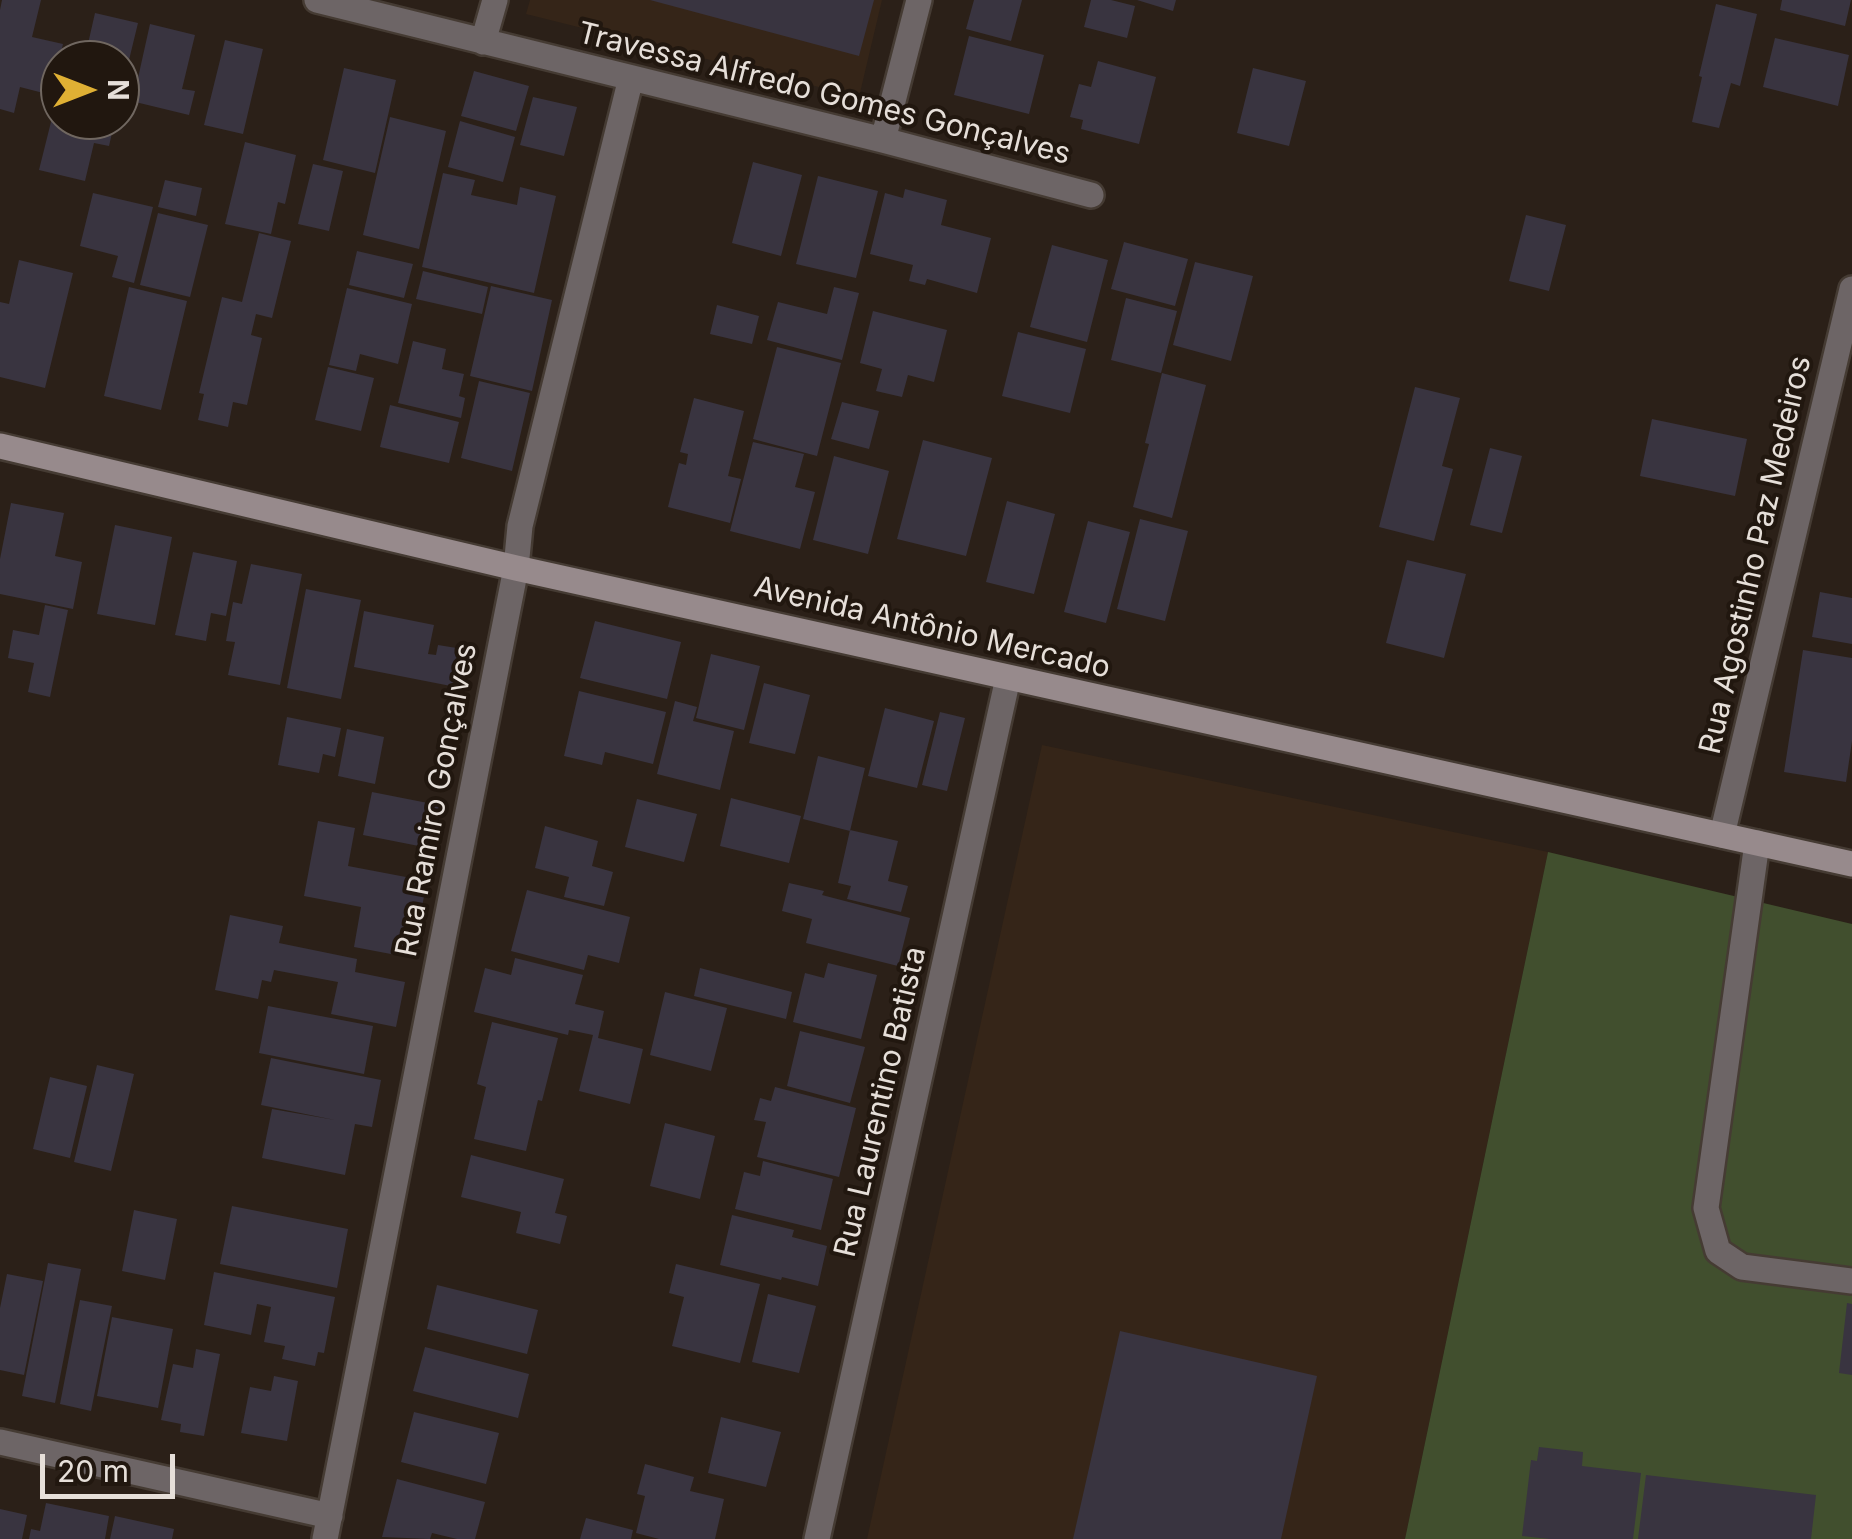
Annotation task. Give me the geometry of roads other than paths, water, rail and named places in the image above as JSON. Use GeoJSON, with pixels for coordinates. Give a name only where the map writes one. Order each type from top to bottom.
{"type":"FeatureCollection","features":[{"type":"Feature","properties":{"kind":"street","name":"Travessa Alfredo Gomes Gonçalves"},"geometry":{"type":"LineString","coordinates":[[317,0],[1090,195]]}},
{"type":"Feature","properties":{"kind":"street"},"geometry":{"type":"LineString","coordinates":[[483,42],[494,0]]}},
{"type":"Feature","properties":{"kind":"street"},"geometry":{"type":"LineString","coordinates":[[883,140],[919,0]]}},
{"type":"Feature","properties":{"kind":"street","name":"Rua Ramiro Gonçalves"},"geometry":{"type":"LineString","coordinates":[[328,1528],[516,568],[520,526],[631,78]]}},
{"type":"Feature","properties":{"kind":"street","name":"Rua Agostinho Paz Medeiros"},"geometry":{"type":"LineString","coordinates":[[1722,836],[1852,290]]}},
{"type":"Feature","properties":{"kind":"street","name":"Avenida Antônio Mercado"},"geometry":{"type":"LineString","coordinates":[[0,446],[516,568],[1852,864]]}},
{"type":"Feature","properties":{"kind":"street","name":"Rua Laurentino Batista"},"geometry":{"type":"LineString","coordinates":[[817,1539],[1008,678]]}},
{"type":"Feature","properties":{"kind":"street"},"geometry":{"type":"LineString","coordinates":[[1756,843],[1706,1208],[1718,1251],[1742,1267],[1852,1281]]}},
{"type":"Feature","properties":{"kind":"street"},"geometry":{"type":"LineString","coordinates":[[0,1442],[328,1528]]}}]}
